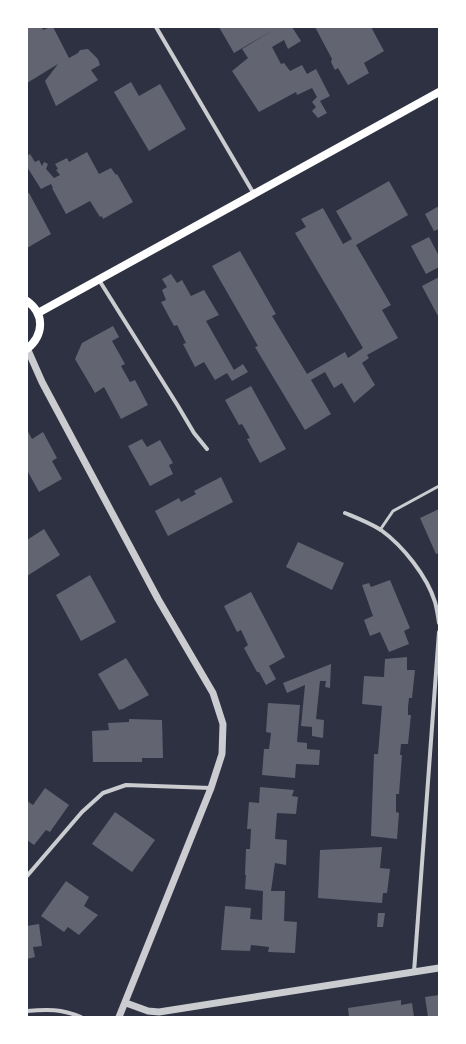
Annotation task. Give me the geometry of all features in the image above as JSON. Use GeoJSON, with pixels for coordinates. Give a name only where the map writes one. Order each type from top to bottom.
{"type":"FeatureCollection","features":[{"type":"Feature","properties":{"kind":"main road"},"geometry":{"type":"LineString","coordinates":[[38,313],[439,92]]}},
{"type":"Feature","properties":{"kind":"main road"},"geometry":{"type":"LineString","coordinates":[[27,302],[33,305],[38,313],[40,321],[38,336],[33,344],[27,348]]}},
{"type":"Feature","properties":{"kind":"street"},"geometry":{"type":"LineString","coordinates":[[156,27],[254,194]]}},
{"type":"Feature","properties":{"kind":"street"},"geometry":{"type":"LineString","coordinates":[[99,280],[194,433],[207,449]]}},
{"type":"Feature","properties":{"kind":"street"},"geometry":{"type":"LineString","coordinates":[[27,348],[42,382],[154,592],[213,693],[223,724],[222,754],[211,788],[126,1003],[119,1017]]}},
{"type":"Feature","properties":{"kind":"street"},"geometry":{"type":"LineString","coordinates":[[345,513],[367,522],[397,543],[420,572],[428,585],[435,602],[439,623]]}},
{"type":"Feature","properties":{"kind":"street"},"geometry":{"type":"LineString","coordinates":[[414,972],[439,632]]}},
{"type":"Feature","properties":{"kind":"street"},"geometry":{"type":"LineString","coordinates":[[27,876],[82,812],[103,793],[126,785],[211,788]]}},
{"type":"Feature","properties":{"kind":"street"},"geometry":{"type":"LineString","coordinates":[[126,1003],[148,1011],[159,1012],[439,968]]}},
{"type":"Feature","properties":{"kind":"street"},"geometry":{"type":"LineString","coordinates":[[27,1011],[53,1009],[68,1012],[81,1017]]}},
{"type":"Feature","properties":{"kind":"lane"},"geometry":{"type":"LineString","coordinates":[[380,530],[393,511],[439,486]]}},
{"type":"Feature","properties":{"kind":"building"},"geometry":{"type":"Polygon","coordinates":[[[27,27],[42,27],[43,30],[53,27],[69,58],[78,53],[80,50],[88,49],[98,59],[100,65],[91,70],[98,80],[56,106],[45,81],[58,64],[27,83],[27,27]]]}},
{"type":"Feature","properties":{"kind":"building"},"geometry":{"type":"Polygon","coordinates":[[[219,27],[292,27],[301,41],[288,49],[284,40],[272,47],[281,64],[284,63],[290,71],[302,65],[307,74],[316,69],[330,96],[320,101],[327,113],[318,118],[312,111],[316,107],[312,102],[317,97],[312,88],[297,95],[296,92],[259,112],[232,71],[248,58],[242,49],[275,29],[234,53],[219,27]]]}},
{"type":"Feature","properties":{"kind":"building"},"geometry":{"type":"Polygon","coordinates":[[[315,27],[371,27],[384,51],[364,63],[369,73],[348,85],[338,68],[335,70],[331,62],[332,59],[315,27]]]}},
{"type":"Feature","properties":{"kind":"building"},"geometry":{"type":"Polygon","coordinates":[[[131,82],[139,96],[160,84],[186,129],[149,151],[114,92],[131,82]]]}},
{"type":"Feature","properties":{"kind":"building"},"geometry":{"type":"Polygon","coordinates":[[[87,152],[99,174],[111,168],[116,175],[117,174],[133,202],[103,219],[102,216],[100,217],[90,201],[66,214],[51,184],[41,189],[27,167],[27,156],[30,154],[35,162],[39,160],[42,166],[44,162],[48,164],[46,169],[54,178],[60,175],[56,170],[58,169],[55,164],[67,158],[69,162],[87,152]]]}},
{"type":"Feature","properties":{"kind":"building"},"geometry":{"type":"Polygon","coordinates":[[[389,181],[408,215],[356,245],[391,305],[382,310],[398,338],[367,355],[369,358],[362,363],[375,385],[354,403],[342,383],[334,388],[325,372],[311,380],[331,414],[305,430],[255,347],[258,346],[212,266],[240,251],[276,314],[272,316],[307,374],[345,352],[348,358],[363,348],[295,233],[306,227],[301,219],[323,208],[343,244],[352,239],[336,211],[389,181]]]}},
{"type":"Feature","properties":{"kind":"building"},"geometry":{"type":"Polygon","coordinates":[[[27,193],[29,193],[51,234],[27,248],[27,193]]]}},
{"type":"Feature","properties":{"kind":"building"},"geometry":{"type":"Polygon","coordinates":[[[439,206],[439,229],[434,231],[425,214],[439,206]]]}},
{"type":"Feature","properties":{"kind":"building"},"geometry":{"type":"Polygon","coordinates":[[[429,237],[439,256],[439,267],[426,274],[411,246],[429,237]]]}},
{"type":"Feature","properties":{"kind":"building"},"geometry":{"type":"Polygon","coordinates":[[[171,274],[177,283],[182,280],[191,296],[204,290],[219,315],[206,321],[234,370],[243,364],[248,372],[232,381],[227,373],[215,380],[204,362],[195,367],[183,344],[186,343],[177,325],[174,326],[161,302],[166,300],[162,290],[167,287],[162,279],[171,274]]]}},
{"type":"Feature","properties":{"kind":"building"},"geometry":{"type":"Polygon","coordinates":[[[439,277],[439,318],[422,286],[439,277]]]}},
{"type":"Feature","properties":{"kind":"building"},"geometry":{"type":"Polygon","coordinates":[[[113,326],[119,337],[112,341],[125,364],[121,366],[130,382],[135,380],[148,405],[121,419],[104,387],[95,393],[75,359],[82,343],[113,326]]]}},
{"type":"Feature","properties":{"kind":"building"},"geometry":{"type":"Polygon","coordinates":[[[251,386],[286,449],[260,463],[247,439],[250,438],[245,429],[242,424],[239,425],[225,400],[251,386]]]}},
{"type":"Feature","properties":{"kind":"building"},"geometry":{"type":"Polygon","coordinates":[[[27,430],[32,439],[43,432],[57,458],[52,461],[62,479],[39,492],[27,470],[27,430]]]}},
{"type":"Feature","properties":{"kind":"building"},"geometry":{"type":"Polygon","coordinates":[[[142,439],[147,447],[160,440],[173,463],[169,465],[173,474],[150,486],[128,446],[142,439]]]}},
{"type":"Feature","properties":{"kind":"building"},"geometry":{"type":"Polygon","coordinates":[[[221,477],[233,502],[168,536],[155,511],[179,498],[181,502],[196,494],[194,491],[221,477]]]}},
{"type":"Feature","properties":{"kind":"building"},"geometry":{"type":"Polygon","coordinates":[[[439,509],[439,553],[436,554],[420,518],[439,509]]]}},
{"type":"Feature","properties":{"kind":"building"},"geometry":{"type":"Polygon","coordinates":[[[44,529],[60,555],[27,576],[27,540],[44,529]]]}},
{"type":"Feature","properties":{"kind":"building"},"geometry":{"type":"Polygon","coordinates":[[[298,542],[344,563],[332,590],[286,567],[298,542]]]}},
{"type":"Feature","properties":{"kind":"building"},"geometry":{"type":"Polygon","coordinates":[[[90,575],[116,622],[81,641],[56,595],[90,575]]]}},
{"type":"Feature","properties":{"kind":"building"},"geometry":{"type":"Polygon","coordinates":[[[390,580],[410,628],[404,631],[409,644],[389,652],[380,632],[370,636],[364,620],[373,616],[362,585],[369,583],[371,587],[390,580]]]}},
{"type":"Feature","properties":{"kind":"building"},"geometry":{"type":"Polygon","coordinates":[[[251,592],[285,657],[269,666],[276,679],[266,685],[244,648],[248,645],[241,630],[237,632],[224,606],[251,592]]]}},
{"type":"Feature","properties":{"kind":"building"},"geometry":{"type":"Polygon","coordinates":[[[407,657],[407,670],[415,670],[412,698],[409,698],[408,707],[408,715],[411,715],[408,744],[401,744],[400,755],[402,755],[399,794],[396,794],[396,812],[399,813],[397,839],[371,836],[374,754],[378,754],[382,706],[362,704],[364,676],[384,677],[385,659],[407,657]]]}},
{"type":"Feature","properties":{"kind":"building"},"geometry":{"type":"Polygon","coordinates":[[[126,658],[149,695],[119,710],[98,674],[126,658]]]}},
{"type":"Feature","properties":{"kind":"building"},"geometry":{"type":"Polygon","coordinates":[[[331,664],[330,688],[325,687],[326,681],[320,681],[316,719],[324,720],[323,738],[312,736],[312,727],[301,726],[305,685],[287,693],[283,683],[331,664]]]}},
{"type":"Feature","properties":{"kind":"building"},"geometry":{"type":"Polygon","coordinates":[[[268,703],[300,705],[297,742],[307,743],[307,749],[320,750],[319,765],[296,764],[295,778],[262,775],[264,749],[269,749],[271,733],[266,732],[268,703]]]}},
{"type":"Feature","properties":{"kind":"building"},"geometry":{"type":"Polygon","coordinates":[[[129,719],[162,720],[163,758],[142,758],[142,762],[93,762],[92,731],[109,730],[108,723],[129,722],[129,719]]]}},
{"type":"Feature","properties":{"kind":"building"},"geometry":{"type":"Polygon","coordinates":[[[260,787],[294,790],[292,796],[298,797],[296,814],[277,813],[275,839],[287,840],[286,865],[275,863],[271,891],[285,891],[284,921],[297,922],[295,953],[268,952],[269,947],[251,945],[250,951],[221,950],[225,906],[251,908],[250,919],[262,920],[263,891],[245,889],[246,849],[250,849],[251,829],[247,829],[249,802],[259,803],[260,787]]]}},
{"type":"Feature","properties":{"kind":"building"},"geometry":{"type":"Polygon","coordinates":[[[45,788],[69,805],[50,832],[46,830],[34,845],[27,840],[27,801],[33,805],[45,788]]]}},
{"type":"Feature","properties":{"kind":"building"},"geometry":{"type":"Polygon","coordinates":[[[115,812],[155,840],[132,872],[92,844],[115,812]]]}},
{"type":"Feature","properties":{"kind":"building"},"geometry":{"type":"Polygon","coordinates":[[[382,847],[380,868],[390,869],[387,893],[383,893],[382,903],[318,898],[320,850],[382,847]]]}},
{"type":"Feature","properties":{"kind":"building"},"geometry":{"type":"Polygon","coordinates":[[[66,881],[89,897],[84,906],[98,915],[79,935],[68,927],[64,932],[41,916],[66,881]]]}},
{"type":"Feature","properties":{"kind":"building"},"geometry":{"type":"Polygon","coordinates":[[[378,913],[385,913],[383,927],[377,927],[378,913]]]}},
{"type":"Feature","properties":{"kind":"building"},"geometry":{"type":"Polygon","coordinates":[[[39,924],[42,946],[33,947],[35,957],[27,959],[27,926],[39,924]]]}},
{"type":"Feature","properties":{"kind":"building"},"geometry":{"type":"Polygon","coordinates":[[[439,995],[439,1017],[428,1017],[425,997],[439,995]]]}},
{"type":"Feature","properties":{"kind":"building"},"geometry":{"type":"Polygon","coordinates":[[[401,1000],[401,1005],[412,1003],[414,1017],[349,1017],[348,1008],[401,1000]]]}}]}
